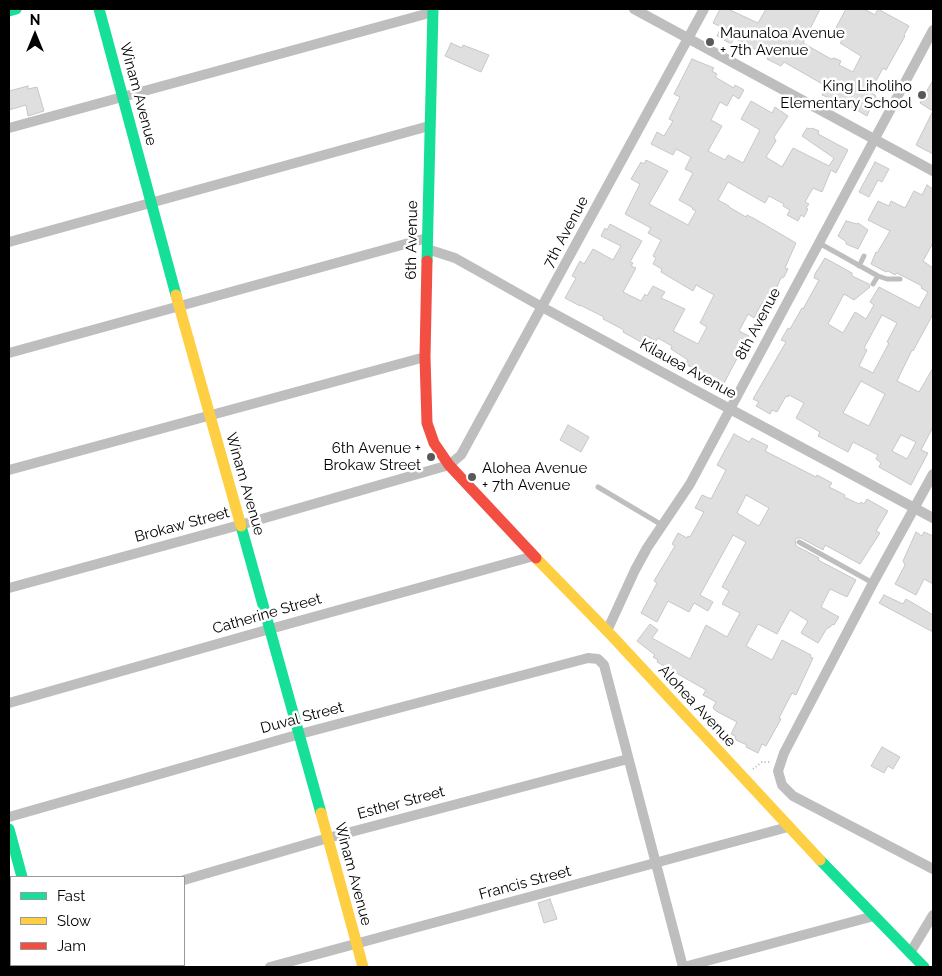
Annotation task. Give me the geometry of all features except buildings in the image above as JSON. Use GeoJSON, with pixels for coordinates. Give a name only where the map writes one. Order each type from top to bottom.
{"type":"FeatureCollection","features":[{"type":"Feature","properties":{"kind":"street"},"geometry":{"type":"LineString","coordinates":[[9,11],[16,9]]}},
{"type":"Feature","properties":{"kind":"street","name":"Winam Avenue"},"geometry":{"type":"LineString","coordinates":[[99,9],[124,97],[150,202],[242,524],[363,967]]}},
{"type":"Feature","properties":{"kind":"street"},"geometry":{"type":"LineString","coordinates":[[634,9],[933,171]]}},
{"type":"Feature","properties":{"kind":"street","name":"7th Avenue"},"geometry":{"type":"LineString","coordinates":[[449,465],[461,455],[704,9]]}},
{"type":"Feature","properties":{"kind":"street"},"geometry":{"type":"LineString","coordinates":[[9,128],[433,10]]}},
{"type":"Feature","properties":{"kind":"street","name":"6th Avenue"},"geometry":{"type":"LineString","coordinates":[[433,10],[425,356],[427,423],[440,454],[449,465]]}},
{"type":"Feature","properties":{"kind":"street","name":"8th Avenue"},"geometry":{"type":"LineString","coordinates":[[607,631],[635,570],[647,548],[690,484],[933,30]]}},
{"type":"Feature","properties":{"kind":"street"},"geometry":{"type":"LineString","coordinates":[[9,242],[429,126]]}},
{"type":"Feature","properties":{"kind":"street"},"geometry":{"type":"LineString","coordinates":[[9,354],[193,302],[427,244]]}},
{"type":"Feature","properties":{"kind":"street","name":"Kilauea Avenue"},"geometry":{"type":"LineString","coordinates":[[427,244],[933,518]]}},
{"type":"Feature","properties":{"kind":"street"},"geometry":{"type":"LineString","coordinates":[[9,470],[425,356]]}},
{"type":"Feature","properties":{"kind":"street","name":"Brokaw Street"},"geometry":{"type":"LineString","coordinates":[[9,588],[449,465]]}},
{"type":"Feature","properties":{"kind":"street","name":"Alohea Avenue"},"geometry":{"type":"LineString","coordinates":[[449,465],[607,631],[788,827],[924,967]]}},
{"type":"Feature","properties":{"kind":"street"},"geometry":{"type":"LineString","coordinates":[[933,474],[873,583],[784,753],[778,771],[782,785],[793,796],[933,869]]}},
{"type":"Feature","properties":{"kind":"street","name":"Catherine Street"},"geometry":{"type":"LineString","coordinates":[[9,704],[534,556]]}},
{"type":"Feature","properties":{"kind":"street","name":"Duval Street"},"geometry":{"type":"LineString","coordinates":[[9,817],[300,734],[588,658],[598,659],[604,665],[628,759]]}},
{"type":"Feature","properties":{"kind":"street"},"geometry":{"type":"LineString","coordinates":[[628,759],[683,967],[874,916]]}},
{"type":"Feature","properties":{"kind":"street","name":"Esther Street"},"geometry":{"type":"LineString","coordinates":[[185,880],[328,838],[628,759]]}},
{"type":"Feature","properties":{"kind":"street","name":"Francis Street"},"geometry":{"type":"LineString","coordinates":[[270,967],[788,827]]}},
{"type":"Feature","properties":{"kind":"street"},"geometry":{"type":"LineString","coordinates":[[9,829],[22,876]]}},
{"type":"Feature","properties":{"kind":"street"},"geometry":{"type":"LineString","coordinates":[[910,953],[933,915]]}},
{"type":"Feature","properties":{"kind":"lane"},"geometry":{"type":"LineString","coordinates":[[818,243],[878,276],[887,279],[900,279]]}},
{"type":"Feature","properties":{"kind":"lane"},"geometry":{"type":"LineString","coordinates":[[858,266],[864,256]]}},
{"type":"Feature","properties":{"kind":"lane"},"geometry":{"type":"LineString","coordinates":[[873,284],[878,276]]}},
{"type":"Feature","properties":{"kind":"lane"},"geometry":{"type":"LineString","coordinates":[[598,487],[663,525]]}},
{"type":"Feature","properties":{"kind":"lane"},"geometry":{"type":"LineString","coordinates":[[799,542],[873,583]]}},
{"type":"Feature","properties":{"kind":"traffic: fast"},"geometry":{"type":"LineString","coordinates":[[9,11],[16,9]]}},
{"type":"Feature","properties":{"kind":"traffic: fast"},"geometry":{"type":"LineString","coordinates":[[99,9],[176,295]]}},
{"type":"Feature","properties":{"kind":"traffic: fast"},"geometry":{"type":"LineString","coordinates":[[427,261],[433,9]]}},
{"type":"Feature","properties":{"kind":"traffic: fast"},"geometry":{"type":"LineString","coordinates":[[241,526],[321,813]]}},
{"type":"Feature","properties":{"kind":"traffic: fast"},"geometry":{"type":"LineString","coordinates":[[9,829],[22,876]]}},
{"type":"Feature","properties":{"kind":"traffic: fast"},"geometry":{"type":"LineString","coordinates":[[820,860],[924,967]]}},
{"type":"Feature","properties":{"kind":"traffic: slow"},"geometry":{"type":"LineString","coordinates":[[176,295],[241,526]]}},
{"type":"Feature","properties":{"kind":"traffic: slow"},"geometry":{"type":"LineString","coordinates":[[536,558],[612,636],[820,860]]}},
{"type":"Feature","properties":{"kind":"traffic: slow"},"geometry":{"type":"LineString","coordinates":[[321,813],[363,967]]}},
{"type":"Feature","properties":{"kind":"traffic: jam"},"geometry":{"type":"LineString","coordinates":[[427,261],[425,357],[427,423],[434,443],[449,465],[536,558]]}},
{"type":"Feature","properties":{"kind":"place","name":"Maunaloa Avenue + 7th Avenue"},"geometry":{"type":"Point","coordinates":[710,42]}},
{"type":"Feature","properties":{"kind":"place","name":"King Liholiho Elementary School"},"geometry":{"type":"Point","coordinates":[922,95]}},
{"type":"Feature","properties":{"kind":"place","name":"6th Avenue + Brokaw Street"},"geometry":{"type":"Point","coordinates":[431,457]}},
{"type":"Feature","properties":{"kind":"place","name":"Alohea Avenue + 7th Avenue"},"geometry":{"type":"Point","coordinates":[472,477]}}]}
